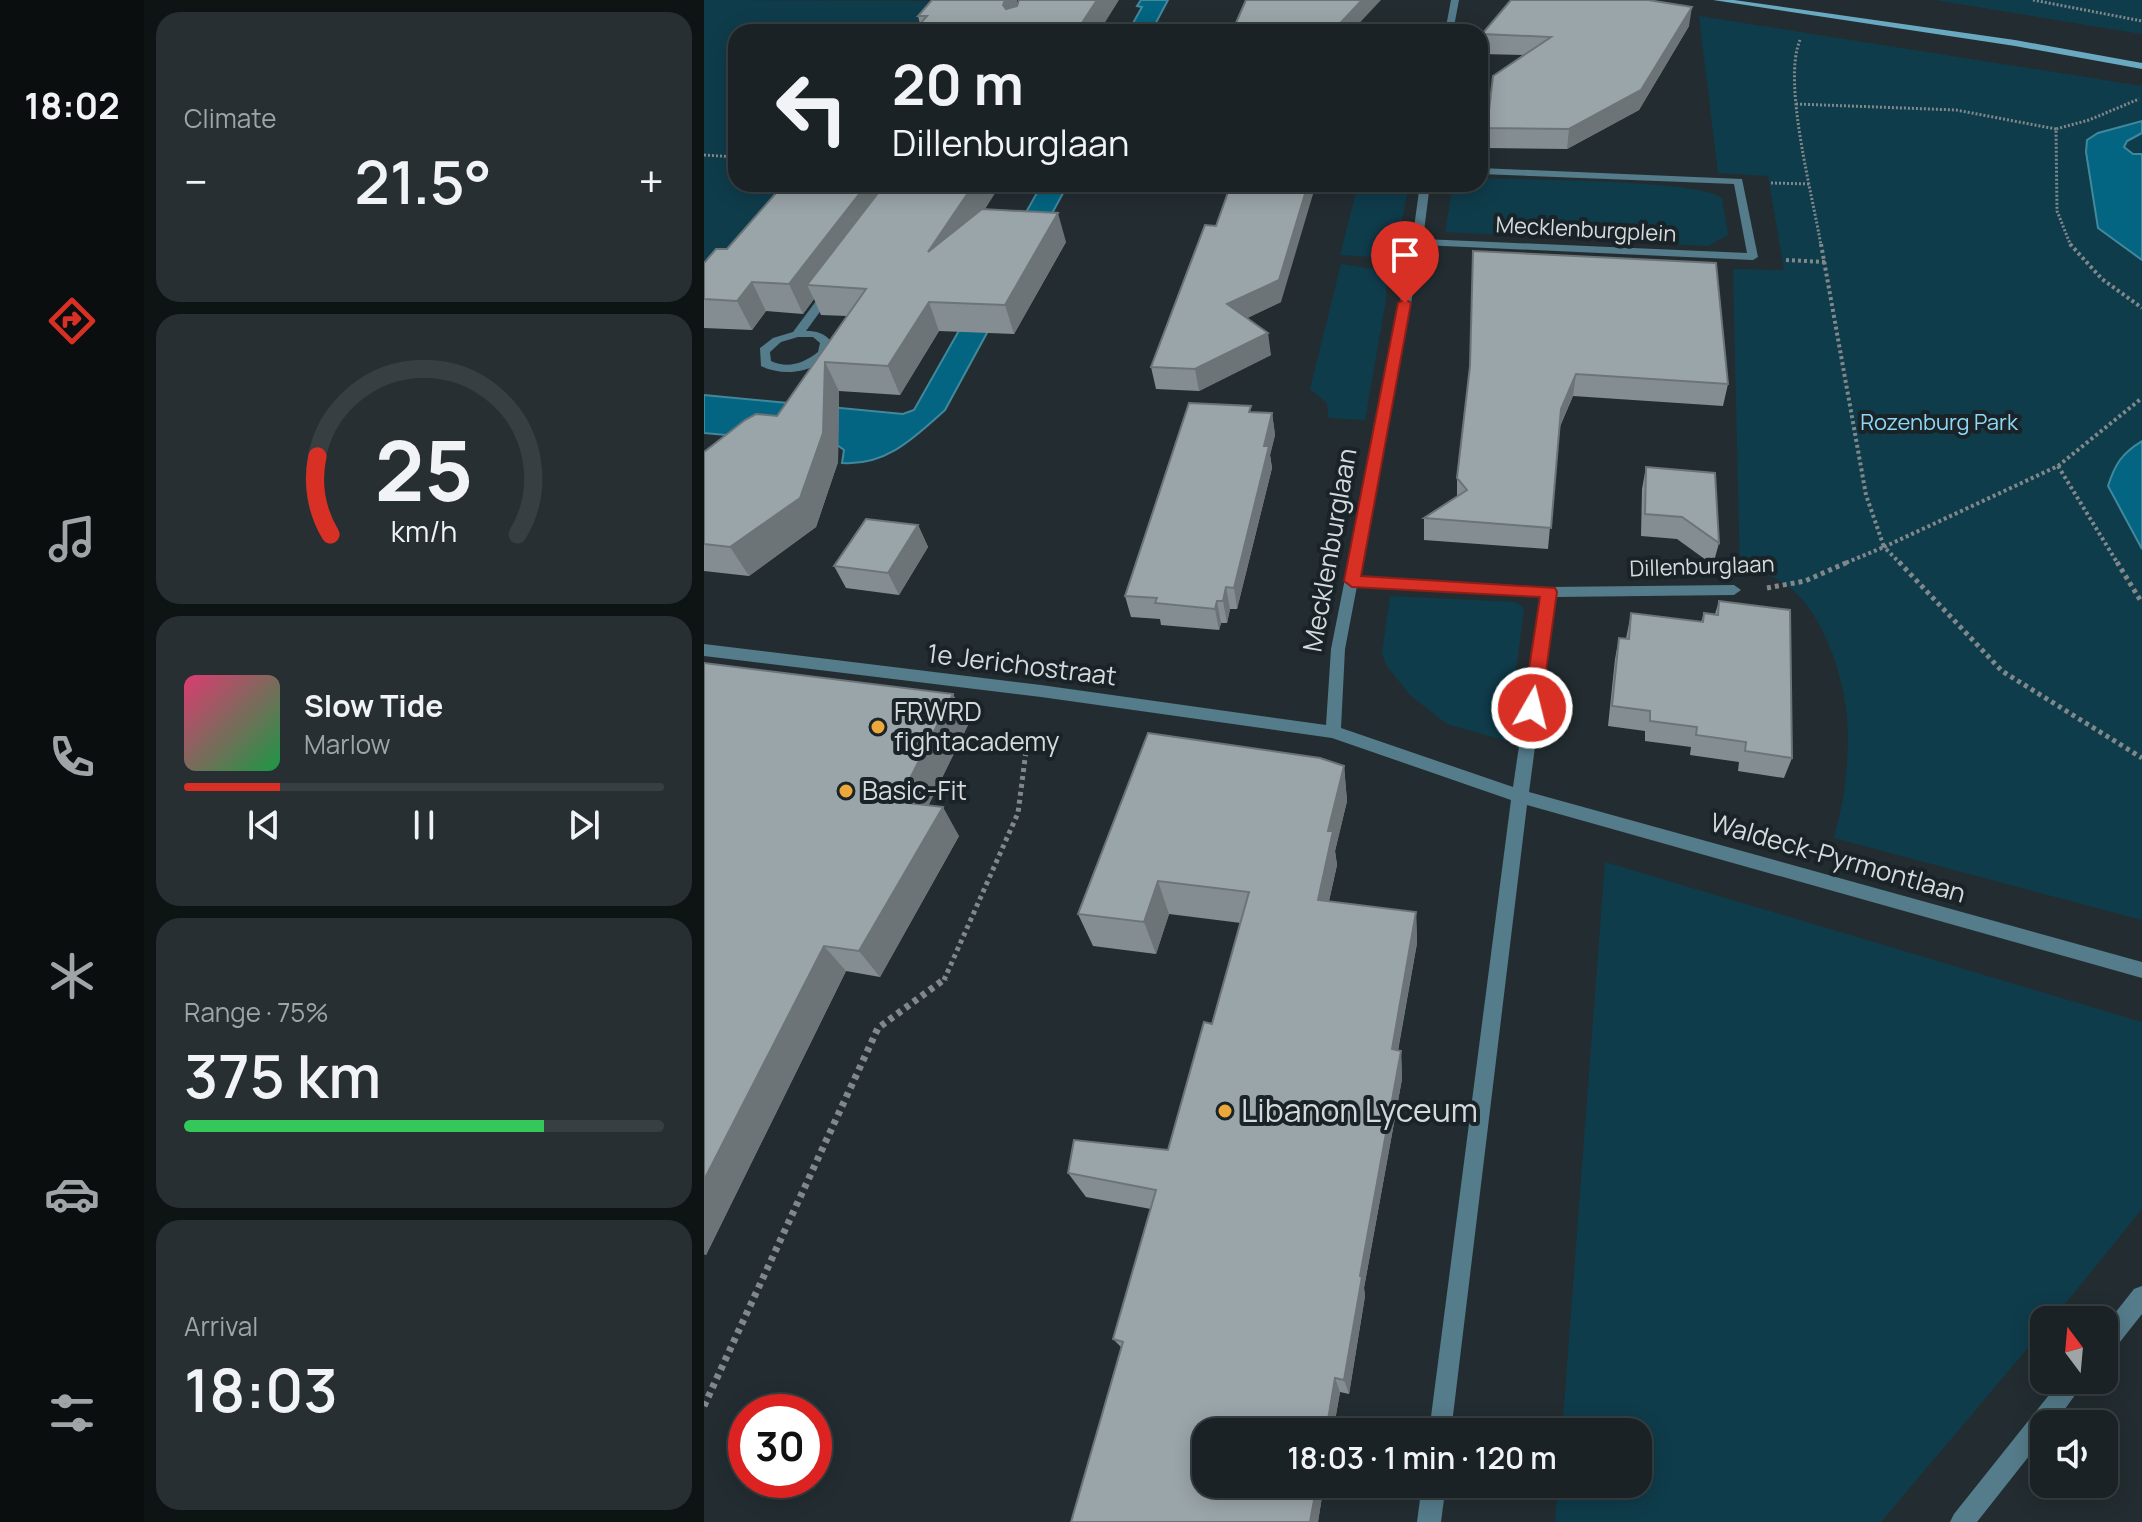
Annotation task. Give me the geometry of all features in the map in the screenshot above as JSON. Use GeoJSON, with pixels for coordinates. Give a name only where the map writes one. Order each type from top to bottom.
{"type":"FeatureCollection","features":[{"type":"Feature","properties":{"kind":"main road"},"geometry":{"type":"LineString","coordinates":[[1717,0],[2015,43],[2142,66]]}},
{"type":"Feature","properties":{"kind":"street"},"geometry":{"type":"LineString","coordinates":[[1450,24],[1455,0]]}},
{"type":"Feature","properties":{"kind":"street","name":"Mecklenburgplein"},"geometry":{"type":"LineString","coordinates":[[1417,242],[1753,257],[1738,181],[1488,171]]}},
{"type":"Feature","properties":{"kind":"street","name":"Mecklenburglaan"},"geometry":{"type":"LineString","coordinates":[[1333,732],[1338,649],[1417,242],[1424,192]]}},
{"type":"Feature","properties":{"kind":"street"},"geometry":{"type":"LineString","coordinates":[[797,334],[822,338],[826,347],[824,353],[810,363],[790,369],[765,363],[764,351],[769,345],[797,334],[834,284]]}},
{"type":"Feature","properties":{"kind":"street","name":"Dillenburglaan"},"geometry":{"type":"LineString","coordinates":[[1352,581],[1549,592],[1734,590]]}},
{"type":"Feature","properties":{"kind":"street"},"geometry":{"type":"LineString","coordinates":[[1442,1418],[1520,796],[1549,592]]}},
{"type":"Feature","properties":{"kind":"street","name":"1e Jerichostraat"},"geometry":{"type":"LineString","coordinates":[[704,650],[1041,691],[1333,732]]}},
{"type":"Feature","properties":{"kind":"street"},"geometry":{"type":"LineString","coordinates":[[1333,732],[1520,796]]}},
{"type":"Feature","properties":{"kind":"street","name":"Waldeck-Pyrmontlaan"},"geometry":{"type":"LineString","coordinates":[[1520,796],[2142,970]]}},
{"type":"Feature","properties":{"kind":"street"},"geometry":{"type":"LineString","coordinates":[[2118,1327],[2142,1297]]}},
{"type":"Feature","properties":{"kind":"street"},"geometry":{"type":"LineString","coordinates":[[1962,1522],[2064,1394]]}},
{"type":"Feature","properties":{"kind":"street"},"geometry":{"type":"LineString","coordinates":[[1429,1522],[1432,1498]]}},
{"type":"Feature","properties":{"kind":"path"},"geometry":{"type":"LineString","coordinates":[[2033,0],[2142,21]]}},
{"type":"Feature","properties":{"kind":"path"},"geometry":{"type":"LineString","coordinates":[[1811,14],[1794,54],[1796,104],[1866,495],[1884,547],[2002,671],[2142,758]]}},
{"type":"Feature","properties":{"kind":"path"},"geometry":{"type":"LineString","coordinates":[[1796,104],[1956,110],[2056,129],[2089,120],[2142,98]]}},
{"type":"Feature","properties":{"kind":"path"},"geometry":{"type":"LineString","coordinates":[[2056,129],[2057,213],[2065,234],[2082,259],[2142,308]]}},
{"type":"Feature","properties":{"kind":"path"},"geometry":{"type":"LineString","coordinates":[[704,155],[728,156]]}},
{"type":"Feature","properties":{"kind":"path","name":"Dillenburglaan"},"geometry":{"type":"LineString","coordinates":[[1734,590],[1773,588],[1805,581],[2058,466],[2142,398]]}},
{"type":"Feature","properties":{"kind":"path"},"geometry":{"type":"LineString","coordinates":[[2058,466],[2142,603]]}},
{"type":"Feature","properties":{"kind":"path"},"geometry":{"type":"LineString","coordinates":[[704,1406],[878,1028],[946,979],[1018,813],[1026,751],[1017,742]]}},
{"type":"Feature","properties":{"kind":"green space"},"geometry":{"type":"Polygon","coordinates":[[[704,0],[949,1],[929,24],[728,24],[728,192],[787,192],[704,290],[704,0]]]}},
{"type":"Feature","properties":{"kind":"green space"},"geometry":{"type":"Polygon","coordinates":[[[1935,0],[2142,0],[2142,34],[1935,0]]]}},
{"type":"Feature","properties":{"kind":"green space","name":"Rozenburg Park"},"geometry":{"type":"Polygon","coordinates":[[[1699,16],[2142,86],[2142,920],[1834,838],[1846,778],[1848,731],[1840,677],[1833,656],[1814,616],[1787,585],[1766,575],[1740,575],[1733,269],[1784,270],[1768,176],[1718,173],[1699,16]]]}},
{"type":"Feature","properties":{"kind":"green space"},"geometry":{"type":"Polygon","coordinates":[[[1488,178],[1646,184],[1706,192],[1722,198],[1728,235],[1708,246],[1445,232],[1452,192],[1488,192],[1488,178]]]}},
{"type":"Feature","properties":{"kind":"green space"},"geometry":{"type":"Polygon","coordinates":[[[1356,192],[1407,192],[1399,235],[1388,258],[1340,255],[1356,192]]]}},
{"type":"Feature","properties":{"kind":"green space"},"geometry":{"type":"Polygon","coordinates":[[[1341,264],[1386,271],[1386,300],[1365,420],[1329,418],[1327,403],[1310,389],[1341,264]]]}},
{"type":"Feature","properties":{"kind":"green space"},"geometry":{"type":"Polygon","coordinates":[[[1390,596],[1515,602],[1524,608],[1507,741],[1447,724],[1410,695],[1387,666],[1382,654],[1390,596]]]}},
{"type":"Feature","properties":{"kind":"green space"},"geometry":{"type":"Polygon","coordinates":[[[1605,862],[2142,1022],[2142,1209],[2063,1306],[2030,1306],[2030,1346],[1881,1522],[1555,1522],[1557,1498],[1652,1498],[1652,1418],[1563,1418],[1605,862]]]}},
{"type":"Feature","properties":{"kind":"shaded area"},"geometry":{"type":"Polygon","coordinates":[[[1141,0],[1168,0],[1155,24],[1132,24],[1142,7],[1137,6],[1141,0]]]}},
{"type":"Feature","properties":{"kind":"shaded area"},"geometry":{"type":"Polygon","coordinates":[[[2142,121],[2142,133],[2127,141],[2124,147],[2133,154],[2142,154],[2142,260],[2098,228],[2086,152],[2087,140],[2098,133],[2142,121]]]}},
{"type":"Feature","properties":{"kind":"shaded area"},"geometry":{"type":"Polygon","coordinates":[[[1037,192],[1064,192],[945,410],[910,440],[872,460],[842,463],[844,450],[837,445],[704,433],[704,395],[903,414],[914,410],[1037,192]]]}},
{"type":"Feature","properties":{"kind":"shaded area"},"geometry":{"type":"Polygon","coordinates":[[[2142,441],[2142,549],[2108,486],[2120,460],[2142,441]]]}},
{"type":"Feature","properties":{"kind":"building"},"geometry":{"type":"Polygon","coordinates":[[[932,0],[1005,0],[1003,5],[1006,9],[1017,6],[1019,0],[1097,0],[1081,24],[920,24],[927,16],[918,16],[932,0]]]}},
{"type":"Feature","properties":{"kind":"building"},"geometry":{"type":"Polygon","coordinates":[[[1246,0],[1362,0],[1340,24],[1235,24],[1246,0]]]}},
{"type":"Feature","properties":{"kind":"building"},"geometry":{"type":"Polygon","coordinates":[[[1511,0],[1648,0],[1692,7],[1641,90],[1569,129],[1488,128],[1493,76],[1551,37],[1488,34],[1488,27],[1511,0]]]}},
{"type":"Feature","properties":{"kind":"building"},"geometry":{"type":"Polygon","coordinates":[[[777,192],[861,192],[789,284],[752,282],[737,301],[704,299],[704,263],[716,249],[727,249],[777,192]]]}},
{"type":"Feature","properties":{"kind":"building"},"geometry":{"type":"Polygon","coordinates":[[[879,192],[969,192],[928,252],[982,209],[1058,213],[1005,305],[929,302],[888,366],[825,362],[823,433],[800,498],[730,547],[704,544],[704,452],[756,414],[777,416],[866,289],[807,285],[879,192]]]}},
{"type":"Feature","properties":{"kind":"building"},"geometry":{"type":"Polygon","coordinates":[[[1228,192],[1306,192],[1279,280],[1227,304],[1268,333],[1195,369],[1151,367],[1205,225],[1216,226],[1228,192]]]}},
{"type":"Feature","properties":{"kind":"building"},"geometry":{"type":"Polygon","coordinates":[[[1473,251],[1716,263],[1728,384],[1576,374],[1561,409],[1551,528],[1424,518],[1467,490],[1457,478],[1470,366],[1473,251]]]}},
{"type":"Feature","properties":{"kind":"building"},"geometry":{"type":"Polygon","coordinates":[[[1189,403],[1251,406],[1249,412],[1272,413],[1264,446],[1269,446],[1234,588],[1226,587],[1223,601],[1217,601],[1215,609],[1155,603],[1157,598],[1125,596],[1189,403]]]}},
{"type":"Feature","properties":{"kind":"building"},"geometry":{"type":"Polygon","coordinates":[[[1646,467],[1715,473],[1719,543],[1682,517],[1645,514],[1646,467]]]}},
{"type":"Feature","properties":{"kind":"building"},"geometry":{"type":"Polygon","coordinates":[[[866,519],[918,525],[888,573],[834,566],[866,519]]]}},
{"type":"Feature","properties":{"kind":"building"},"geometry":{"type":"Polygon","coordinates":[[[1719,601],[1790,610],[1792,758],[1745,751],[1746,742],[1696,735],[1697,727],[1650,721],[1650,711],[1612,706],[1619,638],[1629,639],[1631,613],[1703,622],[1704,613],[1718,615],[1719,601]]]}},
{"type":"Feature","properties":{"kind":"building"},"geometry":{"type":"Polygon","coordinates":[[[704,663],[953,694],[898,802],[943,807],[859,951],[824,946],[704,1180],[704,663]]]}},
{"type":"Feature","properties":{"kind":"building"},"geometry":{"type":"Polygon","coordinates":[[[1148,733],[1320,758],[1344,766],[1328,831],[1333,831],[1318,900],[1416,912],[1392,1049],[1401,1051],[1362,1277],[1344,1380],[1335,1378],[1328,1418],[1192,1418],[1192,1498],[1314,1498],[1310,1522],[1071,1522],[1123,1342],[1113,1339],[1156,1190],[1068,1173],[1074,1140],[1168,1150],[1204,1022],[1212,1024],[1249,892],[1158,881],[1144,922],[1078,914],[1148,733]]]}},
{"type":"Feature","properties":{"kind":"place","name":"FRWRD fightacademy"},"geometry":{"type":"Point","coordinates":[878,727]}},
{"type":"Feature","properties":{"kind":"place","name":"Basic-Fit"},"geometry":{"type":"Point","coordinates":[846,791]}},
{"type":"Feature","properties":{"kind":"place","name":"Libanon Lyceum"},"geometry":{"type":"Point","coordinates":[1225,1111]}},
{"type":"Feature","properties":{"kind":"route"},"geometry":{"type":"LineString","coordinates":[[1405,303],[1352,581],[1549,592],[1532,708]]}}]}
